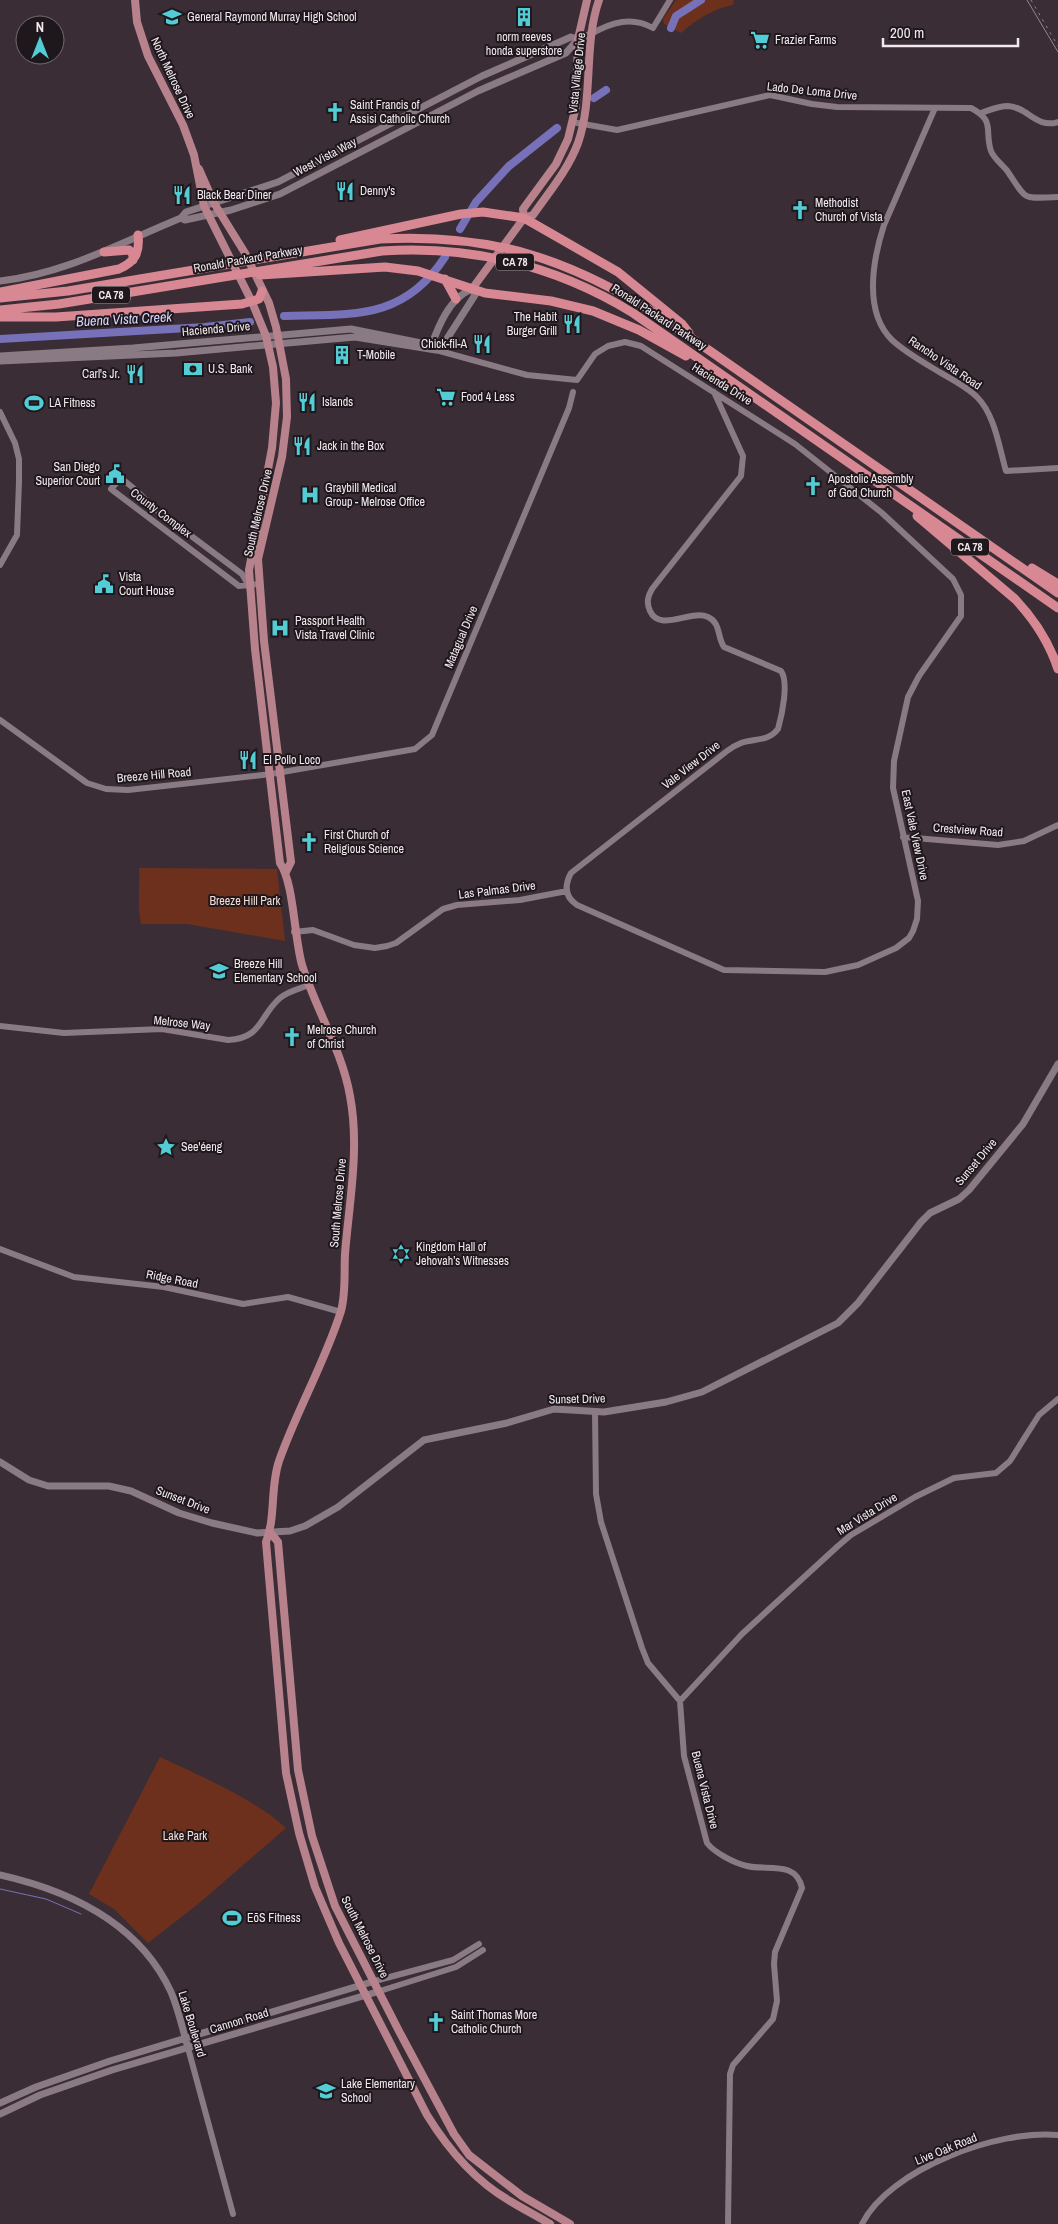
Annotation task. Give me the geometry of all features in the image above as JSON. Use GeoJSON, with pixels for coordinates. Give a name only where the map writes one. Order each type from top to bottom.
{"type":"FeatureCollection","features":[{"type":"Feature","properties":{"kind":"highway"},"geometry":{"type":"LineString","coordinates":[[289,253],[389,228],[471,213],[497,213],[524,218],[618,272],[682,324],[696,342]]}},
{"type":"Feature","properties":{"kind":"highway"},"geometry":{"type":"LineString","coordinates":[[0,292],[109,272],[128,265],[138,250],[138,236]]}},
{"type":"Feature","properties":{"kind":"highway","name":"Ronald Packard Parkway"},"geometry":{"type":"LineString","coordinates":[[0,298],[68,291],[340,245],[407,238],[466,241],[514,250],[569,267],[623,293],[1058,593]]}},
{"type":"Feature","properties":{"kind":"highway"},"geometry":{"type":"LineString","coordinates":[[104,252],[130,250],[133,254],[133,260]]}},
{"type":"Feature","properties":{"kind":"highway","name":"Ronald Packard Parkway"},"geometry":{"type":"LineString","coordinates":[[0,310],[59,304],[222,276],[270,272],[352,255],[401,250],[459,252],[507,260],[563,278],[599,293],[633,313],[1058,608]]}},
{"type":"Feature","properties":{"kind":"highway"},"geometry":{"type":"LineString","coordinates":[[270,272],[345,268],[405,268],[445,278],[454,285],[485,293],[551,301],[593,311],[645,334],[732,381]]}},
{"type":"Feature","properties":{"kind":"highway"},"geometry":{"type":"LineString","coordinates":[[454,285],[456,299]]}},
{"type":"Feature","properties":{"kind":"highway"},"geometry":{"type":"LineString","coordinates":[[0,317],[56,317],[252,302],[259,299],[262,291]]}},
{"type":"Feature","properties":{"kind":"highway"},"geometry":{"type":"LineString","coordinates":[[883,486],[1015,599],[1042,633],[1058,670]]}},
{"type":"Feature","properties":{"kind":"highway"},"geometry":{"type":"LineString","coordinates":[[966,528],[1058,584]]}},
{"type":"Feature","properties":{"kind":"main road","name":"North Melrose Drive"},"geometry":{"type":"LineString","coordinates":[[135,0],[138,22],[148,56],[183,125],[197,165],[214,203]]}},
{"type":"Feature","properties":{"kind":"main road","name":"Vista Village Drive"},"geometry":{"type":"LineString","coordinates":[[524,218],[523,209],[560,157],[568,139],[578,96],[578,39],[587,0]]}},
{"type":"Feature","properties":{"kind":"main road","name":"Vista Village Drive"},"geometry":{"type":"LineString","coordinates":[[433,350],[439,328],[456,299],[461,293],[472,289],[524,218],[533,215],[559,178],[578,142],[587,97],[591,34],[599,0]]}},
{"type":"Feature","properties":{"kind":"main road","name":"West Vista Way"},"geometry":{"type":"LineString","coordinates":[[181,218],[185,220],[220,213],[280,194],[478,91],[566,53],[578,39],[591,34]]}},
{"type":"Feature","properties":{"kind":"main road","name":"West Vista Way"},"geometry":{"type":"LineString","coordinates":[[0,281],[42,274],[104,252],[181,218],[186,212],[278,182],[482,76],[572,37],[578,39]]}},
{"type":"Feature","properties":{"kind":"main road","name":"North Melrose Drive"},"geometry":{"type":"LineString","coordinates":[[197,165],[204,206]]}},
{"type":"Feature","properties":{"kind":"main road","name":"South Melrose Drive"},"geometry":{"type":"LineString","coordinates":[[214,203],[238,239],[269,303],[279,339],[286,379],[287,417],[282,457],[258,559],[258,584],[291,862],[286,872]]}},
{"type":"Feature","properties":{"kind":"main road","name":"South Melrose Drive"},"geometry":{"type":"LineString","coordinates":[[204,206],[252,302],[266,336],[276,384],[276,415],[271,455],[250,562],[249,586],[280,863],[286,872],[294,932],[309,985],[344,1068],[354,1128],[344,1298],[341,1312],[325,1355],[289,1434],[277,1466],[270,1532],[266,1542],[286,1773],[299,1833],[319,1895],[404,2074],[444,2142],[469,2169],[493,2190],[550,2224]]}},
{"type":"Feature","properties":{"kind":"main road","name":"Vista Village Drive"},"geometry":{"type":"LineString","coordinates":[[433,350],[443,345],[475,295],[472,289]]}},
{"type":"Feature","properties":{"kind":"main road","name":"Hacienda Drive"},"geometry":{"type":"LineString","coordinates":[[0,356],[133,348],[266,336],[279,339],[366,337],[433,350]]}},
{"type":"Feature","properties":{"kind":"main road","name":"Hacienda Drive"},"geometry":{"type":"LineString","coordinates":[[0,361],[134,356],[269,346],[279,339]]}},
{"type":"Feature","properties":{"kind":"main road","name":"Sunset Drive"},"geometry":{"type":"LineString","coordinates":[[0,1462],[29,1480],[48,1486],[109,1486],[131,1491],[193,1518],[257,1533],[290,1531],[305,1526],[323,1516],[424,1440],[507,1423],[554,1409],[595,1412],[666,1402],[694,1394],[838,1323],[858,1303],[921,1222],[930,1213],[959,1199],[974,1184],[1023,1124],[1058,1064]]}},
{"type":"Feature","properties":{"kind":"main road","name":"South Melrose Drive"},"geometry":{"type":"LineString","coordinates":[[270,1532],[278,1542],[298,1770],[312,1836],[335,1906],[375,1981],[399,2033],[454,2134],[469,2155],[522,2196],[570,2224]]}},
{"type":"Feature","properties":{"kind":"main road"},"geometry":{"type":"LineString","coordinates":[[279,1686],[290,1686]]}},
{"type":"Feature","properties":{"kind":"main road","name":"Lake Boulevard"},"geometry":{"type":"LineString","coordinates":[[0,1876],[58,1891],[105,1915],[120,1927],[144,1950],[161,1974],[172,1994],[188,2048]]}},
{"type":"Feature","properties":{"kind":"main road"},"geometry":{"type":"LineString","coordinates":[[319,1895],[326,1902],[335,1906]]}},
{"type":"Feature","properties":{"kind":"main road","name":"Cannon Road"},"geometry":{"type":"LineString","coordinates":[[0,2103],[67,2075],[375,1981]]}},
{"type":"Feature","properties":{"kind":"main road","name":"Cannon Road"},"geometry":{"type":"LineString","coordinates":[[0,2114],[70,2084],[380,1991]]}},
{"type":"Feature","properties":{"kind":"main road"},"geometry":{"type":"LineString","coordinates":[[275,2012],[278,2021]]}},
{"type":"Feature","properties":{"kind":"street"},"geometry":{"type":"LineString","coordinates":[[591,34],[601,28],[631,20],[639,21],[653,28],[670,0]]}},
{"type":"Feature","properties":{"kind":"street","name":"Lado De Loma Drive"},"geometry":{"type":"LineString","coordinates":[[572,122],[616,130],[770,95],[836,107],[971,108],[981,113]]}},
{"type":"Feature","properties":{"kind":"street"},"geometry":{"type":"LineString","coordinates":[[1058,122],[1046,124],[1036,121],[1022,111],[1008,106],[981,113],[989,125],[992,154],[1021,194],[1035,199],[1058,197]]}},
{"type":"Feature","properties":{"kind":"street","name":"Rancho Vista Road"},"geometry":{"type":"LineString","coordinates":[[935,108],[878,243],[873,293],[876,314],[888,336],[900,347],[972,393],[983,404],[991,421],[1006,471],[1058,468]]}},
{"type":"Feature","properties":{"kind":"street","name":"Hacienda Drive"},"geometry":{"type":"LineString","coordinates":[[433,350],[527,375],[577,380],[592,357],[602,349],[617,343],[641,346],[795,444],[852,488],[953,579],[961,595]]}},
{"type":"Feature","properties":{"kind":"street","name":"Matagual Drive"},"geometry":{"type":"LineString","coordinates":[[271,774],[415,749],[432,735],[570,408],[573,392]]}},
{"type":"Feature","properties":{"kind":"street","name":"Vale View Drive"},"geometry":{"type":"LineString","coordinates":[[566,891],[567,880],[571,873],[724,753],[740,743],[764,740],[774,735],[779,726],[786,684],[785,676],[781,671],[724,647],[717,625],[710,618],[703,615],[665,621],[651,614],[648,608],[647,602],[652,589],[742,476],[743,456],[714,392]]}},
{"type":"Feature","properties":{"kind":"street"},"geometry":{"type":"LineString","coordinates":[[0,412],[15,443],[19,459],[19,482],[17,536],[0,565]]}},
{"type":"Feature","properties":{"kind":"street","name":"County Complex"},"geometry":{"type":"LineString","coordinates":[[120,478],[154,508],[242,574],[249,586],[239,586],[112,489],[120,478]]}},
{"type":"Feature","properties":{"kind":"street"},"geometry":{"type":"LineString","coordinates":[[249,586],[258,584]]}},
{"type":"Feature","properties":{"kind":"street","name":"East Vale View Drive"},"geometry":{"type":"LineString","coordinates":[[566,891],[577,905],[724,970],[825,972],[843,969],[876,958],[909,938],[917,919],[918,900],[893,788],[893,773],[908,697],[919,676],[958,624],[961,616],[961,595]]}},
{"type":"Feature","properties":{"kind":"street","name":"Breeze Hill Road"},"geometry":{"type":"LineString","coordinates":[[0,720],[76,777],[106,789],[128,790],[271,774]]}},
{"type":"Feature","properties":{"kind":"street","name":"Crestview Road"},"geometry":{"type":"LineString","coordinates":[[903,837],[998,845],[1024,840],[1058,825]]}},
{"type":"Feature","properties":{"kind":"street","name":"Las Palmas Drive"},"geometry":{"type":"LineString","coordinates":[[294,932],[313,930],[354,944],[375,948],[396,942],[443,909],[457,905],[520,900],[566,891]]}},
{"type":"Feature","properties":{"kind":"street","name":"Melrose Way"},"geometry":{"type":"LineString","coordinates":[[0,1026],[64,1033],[162,1030],[237,1040],[258,1029],[278,1000],[285,994],[309,985]]}},
{"type":"Feature","properties":{"kind":"street","name":"Ridge Road"},"geometry":{"type":"LineString","coordinates":[[0,1249],[74,1277],[164,1288],[236,1303],[252,1303],[288,1297],[341,1312]]}},
{"type":"Feature","properties":{"kind":"street","name":"Mar Vista Drive"},"geometry":{"type":"LineString","coordinates":[[680,1701],[742,1634],[851,1535],[915,1497],[954,1478],[996,1473],[1010,1461],[1039,1415],[1058,1399]]}},
{"type":"Feature","properties":{"kind":"street"},"geometry":{"type":"LineString","coordinates":[[595,1412],[596,1494],[601,1522],[648,1663],[680,1701]]}},
{"type":"Feature","properties":{"kind":"street","name":"Buena Vista Drive"},"geometry":{"type":"LineString","coordinates":[[680,1701],[684,1756],[707,1843],[712,1850],[744,1866],[789,1870],[795,1873],[802,1888],[775,1952],[774,1964],[778,2001],[773,2019],[734,2065],[730,2074],[728,2224]]}},
{"type":"Feature","properties":{"kind":"street","name":"Cannon Road"},"geometry":{"type":"LineString","coordinates":[[375,1981],[453,1960],[481,1947],[456,1968],[380,1991]]}},
{"type":"Feature","properties":{"kind":"street","name":"Lake Boulevard"},"geometry":{"type":"LineString","coordinates":[[188,2048],[233,2214]]}},
{"type":"Feature","properties":{"kind":"street","name":"Live Oak Road"},"geometry":{"type":"LineString","coordinates":[[862,2224],[883,2196],[908,2178],[949,2158],[1025,2135],[1058,2135]]}},
{"type":"Feature","properties":{"kind":"green space"},"geometry":{"type":"Polygon","coordinates":[[[676,0],[734,0],[733,5],[706,15],[681,33],[664,24],[663,19],[676,0]]]}},
{"type":"Feature","properties":{"kind":"green space","name":"Breeze Hill Park"},"geometry":{"type":"Polygon","coordinates":[[[139,868],[277,869],[285,941],[187,924],[141,924],[139,868]]]}},
{"type":"Feature","properties":{"kind":"green space","name":"Lake Park"},"geometry":{"type":"Polygon","coordinates":[[[160,1757],[243,1798],[286,1828],[197,1905],[148,1943],[114,1909],[89,1894],[160,1757]]]}},
{"type":"Feature","properties":{"kind":"waterway"},"geometry":{"type":"LineString","coordinates":[[671,28],[676,16],[701,0]]}},
{"type":"Feature","properties":{"kind":"waterway","name":"Buena Vista Creek"},"geometry":{"type":"LineString","coordinates":[[594,98],[606,90]]}},
{"type":"Feature","properties":{"kind":"waterway","name":"Buena Vista Creek"},"geometry":{"type":"LineString","coordinates":[[460,229],[476,202],[509,166],[557,128]]}},
{"type":"Feature","properties":{"kind":"waterway","name":"Buena Vista Creek"},"geometry":{"type":"LineString","coordinates":[[284,316],[354,313],[374,310],[394,303],[412,293],[429,278],[445,257]]}},
{"type":"Feature","properties":{"kind":"waterway","name":"Buena Vista Creek"},"geometry":{"type":"LineString","coordinates":[[0,339],[205,327],[250,322]]}},
{"type":"Feature","properties":{"kind":"waterway"},"geometry":{"type":"LineString","coordinates":[[0,1889],[46,1899],[81,1914]]}},
{"type":"Feature","properties":{"kind":"tram line"},"geometry":{"type":"LineString","coordinates":[[1027,0],[1058,52]]}},
{"type":"Feature","properties":{"kind":"railway"},"geometry":{"type":"LineString","coordinates":[[1031,0],[1058,46]]}},
{"type":"Feature","properties":{"kind":"place","name":"General Raymond Murray High School"},"geometry":{"type":"Point","coordinates":[172,17]}},
{"type":"Feature","properties":{"kind":"place","name":"norm reeves honda superstore"},"geometry":{"type":"Point","coordinates":[524,17]}},
{"type":"Feature","properties":{"kind":"place","name":"Frazier Farms"},"geometry":{"type":"Point","coordinates":[760,40]}},
{"type":"Feature","properties":{"kind":"place","name":"Saint Francis of Assisi Catholic Church"},"geometry":{"type":"Point","coordinates":[335,112]}},
{"type":"Feature","properties":{"kind":"place","name":"Denny's"},"geometry":{"type":"Point","coordinates":[345,191]}},
{"type":"Feature","properties":{"kind":"place","name":"Black Bear Diner"},"geometry":{"type":"Point","coordinates":[182,195]}},
{"type":"Feature","properties":{"kind":"place","name":"Methodist Church of Vista"},"geometry":{"type":"Point","coordinates":[800,210]}},
{"type":"Feature","properties":{"kind":"place","name":"The Habit Burger Grill"},"geometry":{"type":"Point","coordinates":[572,324]}},
{"type":"Feature","properties":{"kind":"place","name":"Chick-fil-A"},"geometry":{"type":"Point","coordinates":[482,344]}},
{"type":"Feature","properties":{"kind":"place","name":"T-Mobile"},"geometry":{"type":"Point","coordinates":[342,355]}},
{"type":"Feature","properties":{"kind":"place","name":"U.S. Bank"},"geometry":{"type":"Point","coordinates":[193,369]}},
{"type":"Feature","properties":{"kind":"place","name":"Carl's Jr."},"geometry":{"type":"Point","coordinates":[135,374]}},
{"type":"Feature","properties":{"kind":"place","name":"Food 4 Less"},"geometry":{"type":"Point","coordinates":[446,397]}},
{"type":"Feature","properties":{"kind":"place","name":"Islands"},"geometry":{"type":"Point","coordinates":[307,402]}},
{"type":"Feature","properties":{"kind":"place","name":"LA Fitness"},"geometry":{"type":"Point","coordinates":[34,403]}},
{"type":"Feature","properties":{"kind":"place","name":"Jack in the Box"},"geometry":{"type":"Point","coordinates":[302,446]}},
{"type":"Feature","properties":{"kind":"place","name":"San Diego Superior Court"},"geometry":{"type":"Point","coordinates":[115,474]}},
{"type":"Feature","properties":{"kind":"place","name":"Apostolic Assembly of God Church"},"geometry":{"type":"Point","coordinates":[813,486]}},
{"type":"Feature","properties":{"kind":"place","name":"Graybill Medical Group - Melrose Office"},"geometry":{"type":"Point","coordinates":[310,495]}},
{"type":"Feature","properties":{"kind":"place","name":"Vista Court House"},"geometry":{"type":"Point","coordinates":[104,584]}},
{"type":"Feature","properties":{"kind":"place","name":"Passport Health Vista Travel Clinic"},"geometry":{"type":"Point","coordinates":[280,628]}},
{"type":"Feature","properties":{"kind":"place","name":"El Pollo Loco"},"geometry":{"type":"Point","coordinates":[248,760]}},
{"type":"Feature","properties":{"kind":"place","name":"First Church of Religious Science"},"geometry":{"type":"Point","coordinates":[309,842]}},
{"type":"Feature","properties":{"kind":"place","name":"Breeze Hill Elementary School"},"geometry":{"type":"Point","coordinates":[219,971]}},
{"type":"Feature","properties":{"kind":"place","name":"Melrose Church of Christ"},"geometry":{"type":"Point","coordinates":[292,1037]}},
{"type":"Feature","properties":{"kind":"place","name":"See'éeng"},"geometry":{"type":"Point","coordinates":[166,1147]}},
{"type":"Feature","properties":{"kind":"place","name":"Kingdom Hall of Jehovah’s Witnesses"},"geometry":{"type":"Point","coordinates":[401,1254]}},
{"type":"Feature","properties":{"kind":"place","name":"EōS Fitness"},"geometry":{"type":"Point","coordinates":[232,1918]}},
{"type":"Feature","properties":{"kind":"place","name":"Saint Thomas More Catholic Church"},"geometry":{"type":"Point","coordinates":[436,2022]}},
{"type":"Feature","properties":{"kind":"place","name":"Lake Elementary School"},"geometry":{"type":"Point","coordinates":[326,2091]}}]}
